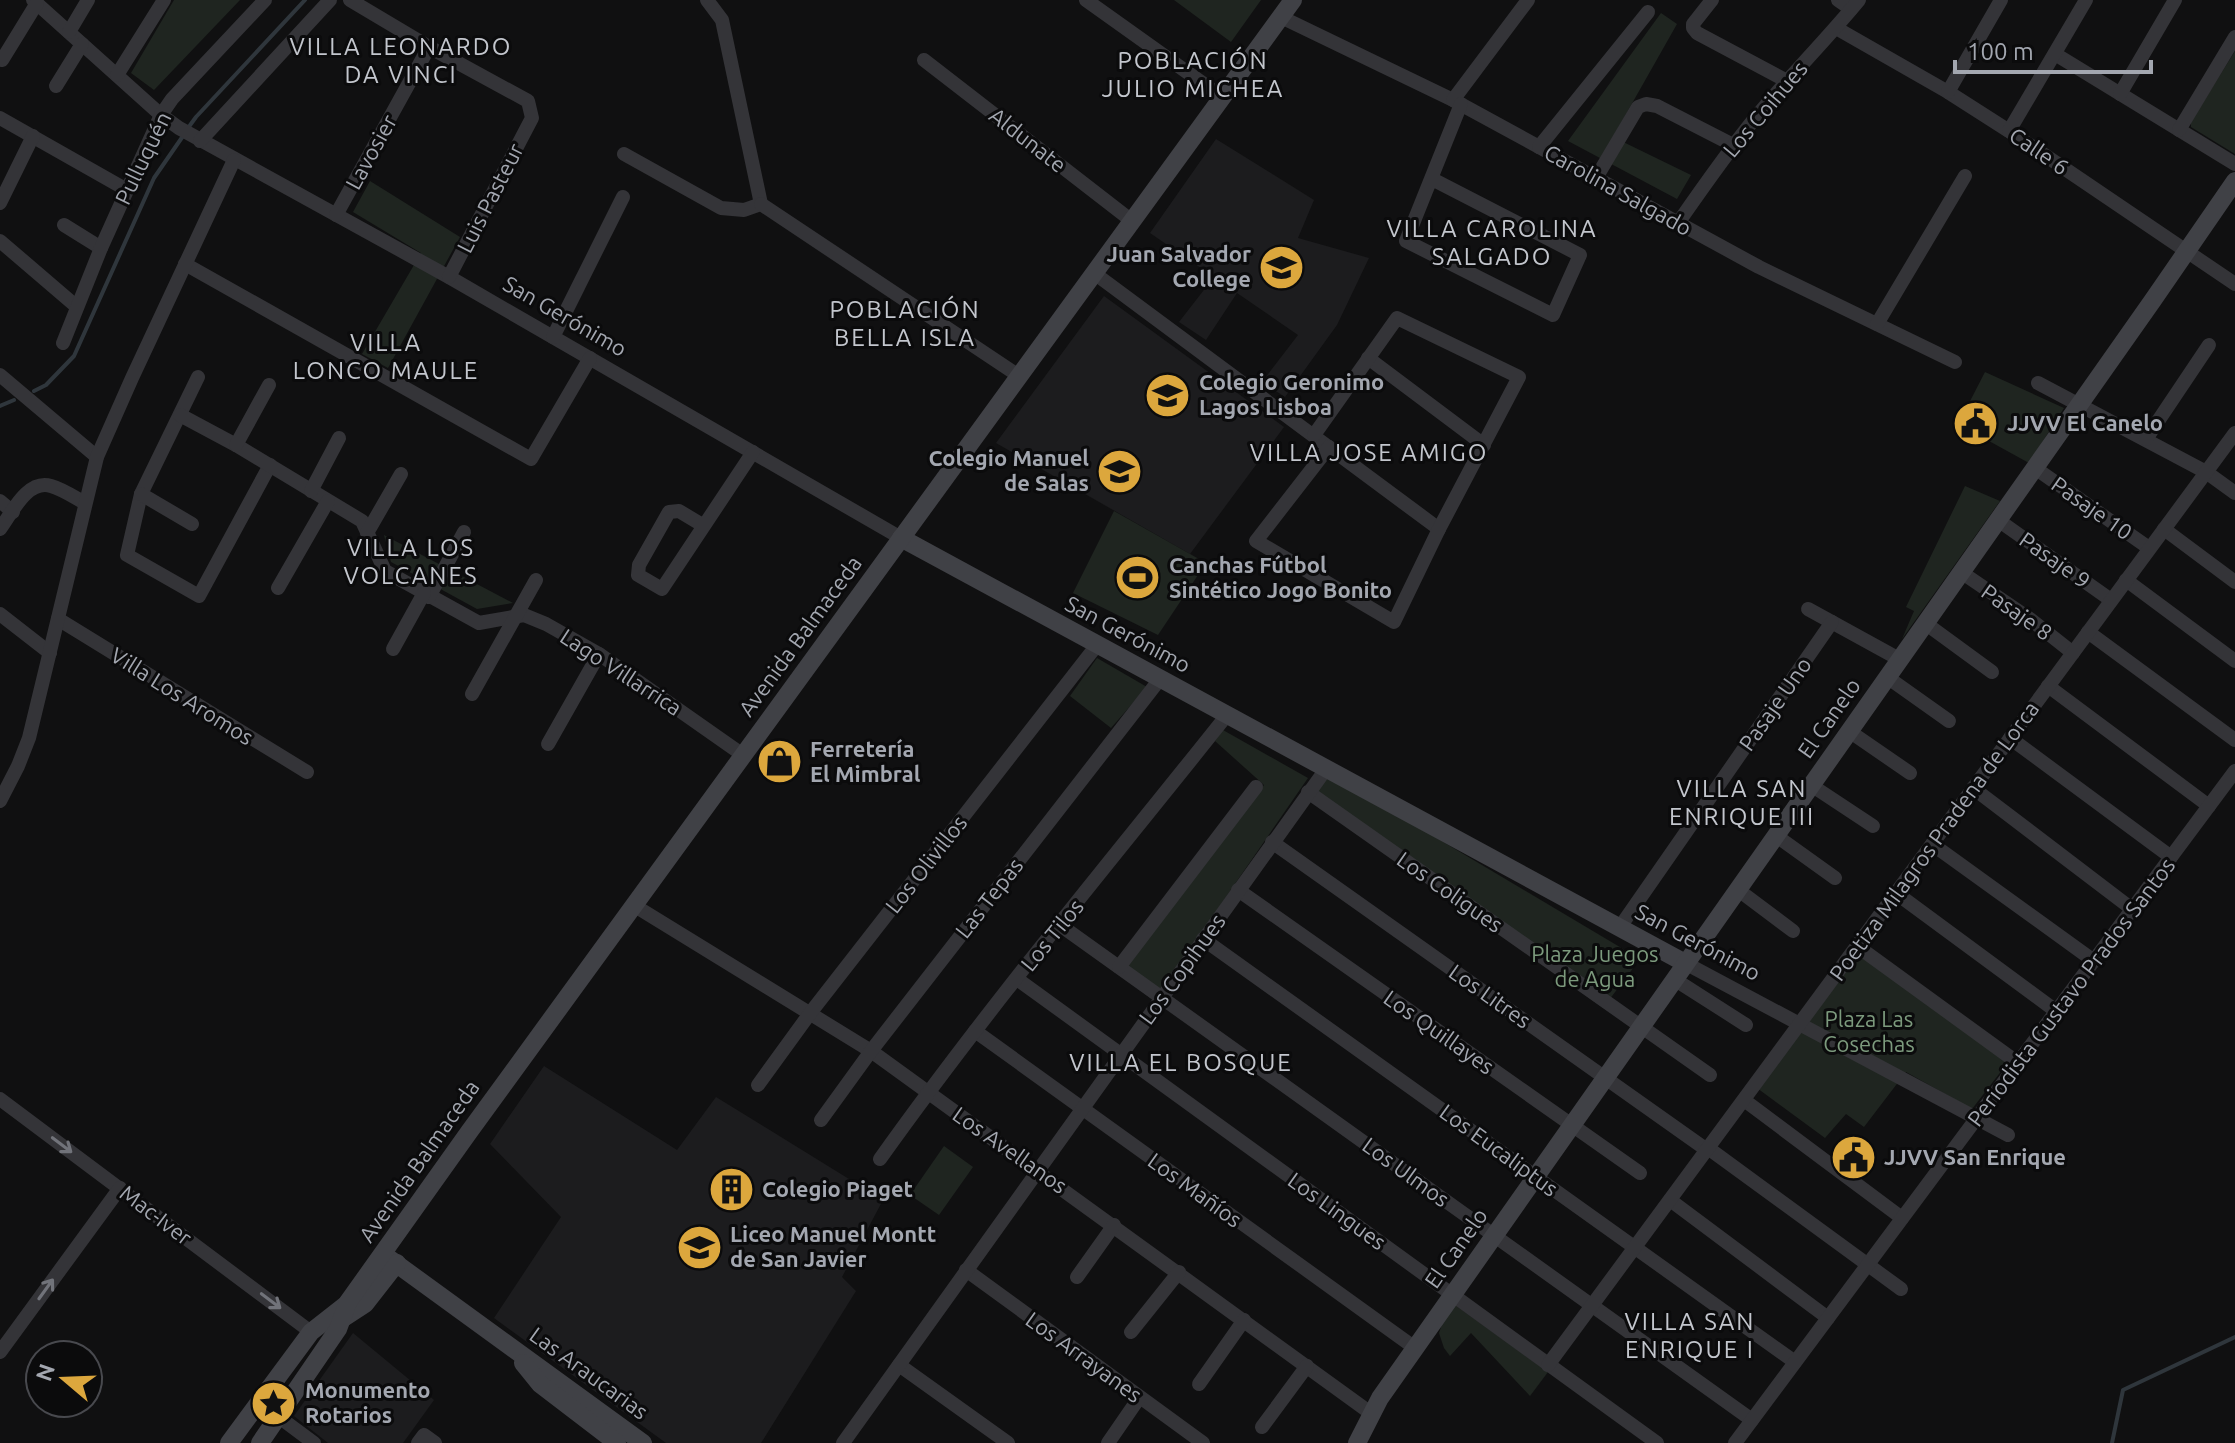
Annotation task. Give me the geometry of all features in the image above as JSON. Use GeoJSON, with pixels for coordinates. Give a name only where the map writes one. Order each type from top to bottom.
{"type":"FeatureCollection","features":[{"type":"Feature","properties":{"kind":"street"},"geometry":{"type":"LineString","coordinates":[[69,32],[88,0]]}},
{"type":"Feature","properties":{"kind":"street"},"geometry":{"type":"LineString","coordinates":[[117,75],[164,0]]}},
{"type":"Feature","properties":{"kind":"street","name":"Pulluquén"},"geometry":{"type":"LineString","coordinates":[[63,343],[101,248],[161,115],[172,99],[265,0]]}},
{"type":"Feature","properties":{"kind":"street"},"geometry":{"type":"LineString","coordinates":[[197,139],[330,0]]}},
{"type":"Feature","properties":{"kind":"street"},"geometry":{"type":"LineString","coordinates":[[350,0],[429,47]]}},
{"type":"Feature","properties":{"kind":"street"},"geometry":{"type":"LineString","coordinates":[[707,0],[722,20],[761,204],[1019,376]]}},
{"type":"Feature","properties":{"kind":"street"},"geometry":{"type":"LineString","coordinates":[[1086,0],[1222,97]]}},
{"type":"Feature","properties":{"kind":"street","name":"Avenida Balmaceda"},"geometry":{"type":"LineString","coordinates":[[345,1310],[365,1304],[469,1132],[1293,0]]}},
{"type":"Feature","properties":{"kind":"street"},"geometry":{"type":"LineString","coordinates":[[1432,179],[1580,255],[1553,315],[1406,241],[1432,179],[1457,102],[1528,0]]}},
{"type":"Feature","properties":{"kind":"street"},"geometry":{"type":"LineString","coordinates":[[1712,0],[1693,24],[1697,33],[1787,81]]}},
{"type":"Feature","properties":{"kind":"street"},"geometry":{"type":"LineString","coordinates":[[1838,0],[1855,5]]}},
{"type":"Feature","properties":{"kind":"street"},"geometry":{"type":"LineString","coordinates":[[1948,92],[2001,0]]}},
{"type":"Feature","properties":{"kind":"street"},"geometry":{"type":"LineString","coordinates":[[2009,131],[2086,0]]}},
{"type":"Feature","properties":{"kind":"street"},"geometry":{"type":"LineString","coordinates":[[2120,94],[2175,0]]}},
{"type":"Feature","properties":{"kind":"street"},"geometry":{"type":"LineString","coordinates":[[2,60],[35,2]]}},
{"type":"Feature","properties":{"kind":"street","name":"San Gerónimo"},"geometry":{"type":"LineString","coordinates":[[35,2],[161,115],[197,139],[449,277],[901,538],[2008,1135]]}},
{"type":"Feature","properties":{"kind":"street","name":"Los Coihues"},"geometry":{"type":"LineString","coordinates":[[1678,223],[1733,145],[1855,5]]}},
{"type":"Feature","properties":{"kind":"street"},"geometry":{"type":"LineString","coordinates":[[1539,147],[1648,12]]}},
{"type":"Feature","properties":{"kind":"street","name":"Carolina Salgado"},"geometry":{"type":"LineString","coordinates":[[1281,17],[1457,102],[1759,267],[1955,362]]}},
{"type":"Feature","properties":{"kind":"street","name":"Calle 6"},"geometry":{"type":"LineString","coordinates":[[1836,28],[2009,131],[2235,284]]}},
{"type":"Feature","properties":{"kind":"street"},"geometry":{"type":"LineString","coordinates":[[2179,130],[2235,37]]}},
{"type":"Feature","properties":{"kind":"street"},"geometry":{"type":"LineString","coordinates":[[56,86],[82,44]]}},
{"type":"Feature","properties":{"kind":"street","name":"Luis Pasteur"},"geometry":{"type":"LineString","coordinates":[[429,47],[528,101],[532,118],[449,277]]}},
{"type":"Feature","properties":{"kind":"street","name":"Lavosier"},"geometry":{"type":"LineString","coordinates":[[336,215],[429,47]]}},
{"type":"Feature","properties":{"kind":"street"},"geometry":{"type":"LineString","coordinates":[[2055,54],[2235,164]]}},
{"type":"Feature","properties":{"kind":"street","name":"Aldunate"},"geometry":{"type":"LineString","coordinates":[[924,60],[1132,221]]}},
{"type":"Feature","properties":{"kind":"street"},"geometry":{"type":"LineString","coordinates":[[1596,178],[1638,107],[1646,104],[1657,106],[1733,145]]}},
{"type":"Feature","properties":{"kind":"street"},"geometry":{"type":"LineString","coordinates":[[0,118],[127,190]]}},
{"type":"Feature","properties":{"kind":"street"},"geometry":{"type":"LineString","coordinates":[[0,203],[33,136]]}},
{"type":"Feature","properties":{"kind":"street"},"geometry":{"type":"LineString","coordinates":[[624,154],[721,208],[744,210],[761,204]]}},
{"type":"Feature","properties":{"kind":"street"},"geometry":{"type":"LineString","coordinates":[[0,801],[29,738],[97,457],[234,160]]}},
{"type":"Feature","properties":{"kind":"street"},"geometry":{"type":"LineString","coordinates":[[1877,324],[1965,176]]}},
{"type":"Feature","properties":{"kind":"street","name":"El Canelo"},"geometry":{"type":"LineString","coordinates":[[1357,1443],[1380,1398],[2234,186]]}},
{"type":"Feature","properties":{"kind":"street"},"geometry":{"type":"LineString","coordinates":[[553,337],[623,197]]}},
{"type":"Feature","properties":{"kind":"street"},"geometry":{"type":"LineString","coordinates":[[64,225],[101,248]]}},
{"type":"Feature","properties":{"kind":"street"},"geometry":{"type":"LineString","coordinates":[[0,241],[77,307]]}},
{"type":"Feature","properties":{"kind":"street"},"geometry":{"type":"LineString","coordinates":[[185,264],[531,459],[590,358]]}},
{"type":"Feature","properties":{"kind":"street"},"geometry":{"type":"LineString","coordinates":[[1094,273],[1439,529]]}},
{"type":"Feature","properties":{"kind":"street"},"geometry":{"type":"LineString","coordinates":[[1314,435],[1397,318],[1519,377],[1394,622],[1256,541],[1329,447]]}},
{"type":"Feature","properties":{"kind":"street"},"geometry":{"type":"LineString","coordinates":[[2146,439],[2209,345]]}},
{"type":"Feature","properties":{"kind":"street"},"geometry":{"type":"LineString","coordinates":[[1368,358],[1484,445]]}},
{"type":"Feature","properties":{"kind":"street"},"geometry":{"type":"LineString","coordinates":[[0,375],[97,457]]}},
{"type":"Feature","properties":{"kind":"street"},"geometry":{"type":"LineString","coordinates":[[198,377],[141,494],[127,555],[199,596],[270,465]]}},
{"type":"Feature","properties":{"kind":"street"},"geometry":{"type":"LineString","coordinates":[[2038,383],[2206,472],[2235,493]]}},
{"type":"Feature","properties":{"kind":"street"},"geometry":{"type":"LineString","coordinates":[[236,445],[269,385]]}},
{"type":"Feature","properties":{"kind":"street","name":"Lago Villarrica"},"geometry":{"type":"LineString","coordinates":[[180,415],[362,521],[385,571],[479,623],[524,615],[546,624],[599,654],[743,755]]}},
{"type":"Feature","properties":{"kind":"street","name":"Poetiza Milagros Pradena de Lorca"},"geometry":{"type":"LineString","coordinates":[[1548,1365],[2235,433]]}},
{"type":"Feature","properties":{"kind":"street"},"geometry":{"type":"LineString","coordinates":[[311,491],[339,438]]}},
{"type":"Feature","properties":{"kind":"street"},"geometry":{"type":"LineString","coordinates":[[704,526],[679,511],[669,512],[639,565],[638,575],[662,589],[704,526],[753,452]]}},
{"type":"Feature","properties":{"kind":"street","name":"Pasaje 10"},"geometry":{"type":"LineString","coordinates":[[2035,468],[2149,548]]}},
{"type":"Feature","properties":{"kind":"street"},"geometry":{"type":"LineString","coordinates":[[367,533],[401,474]]}},
{"type":"Feature","properties":{"kind":"street"},"geometry":{"type":"LineString","coordinates":[[0,529],[25,494],[39,485],[50,486],[85,503]]}},
{"type":"Feature","properties":{"kind":"street"},"geometry":{"type":"LineString","coordinates":[[141,494],[192,524]]}},
{"type":"Feature","properties":{"kind":"street"},"geometry":{"type":"LineString","coordinates":[[0,501],[13,512]]}},
{"type":"Feature","properties":{"kind":"street"},"geometry":{"type":"LineString","coordinates":[[278,588],[328,501]]}},
{"type":"Feature","properties":{"kind":"street","name":"Pasaje 9"},"geometry":{"type":"LineString","coordinates":[[1998,520],[2111,600]]}},
{"type":"Feature","properties":{"kind":"street"},"geometry":{"type":"LineString","coordinates":[[2164,529],[2235,582]]}},
{"type":"Feature","properties":{"kind":"street"},"geometry":{"type":"LineString","coordinates":[[393,649],[464,532]]}},
{"type":"Feature","properties":{"kind":"street","name":"Pasaje 8"},"geometry":{"type":"LineString","coordinates":[[1961,572],[2073,653]]}},
{"type":"Feature","properties":{"kind":"street"},"geometry":{"type":"LineString","coordinates":[[472,694],[536,580]]}},
{"type":"Feature","properties":{"kind":"street"},"geometry":{"type":"LineString","coordinates":[[2126,580],[2235,661]]}},
{"type":"Feature","properties":{"kind":"street"},"geometry":{"type":"LineString","coordinates":[[1808,609],[1899,659]]}},
{"type":"Feature","properties":{"kind":"street"},"geometry":{"type":"LineString","coordinates":[[0,614],[50,653]]}},
{"type":"Feature","properties":{"kind":"street","name":"Villa Los Aromos"},"geometry":{"type":"LineString","coordinates":[[58,619],[307,772]]}},
{"type":"Feature","properties":{"kind":"street","name":"Pasaje Uno"},"geometry":{"type":"LineString","coordinates":[[1620,927],[1832,622]]}},
{"type":"Feature","properties":{"kind":"street"},"geometry":{"type":"LineString","coordinates":[[1925,623],[1992,672]]}},
{"type":"Feature","properties":{"kind":"street"},"geometry":{"type":"LineString","coordinates":[[2088,632],[2235,740]]}},
{"type":"Feature","properties":{"kind":"street","name":"Los Olivillos"},"geometry":{"type":"LineString","coordinates":[[758,1085],[811,1012],[1097,645]]}},
{"type":"Feature","properties":{"kind":"street"},"geometry":{"type":"LineString","coordinates":[[548,744],[599,654]]}},
{"type":"Feature","properties":{"kind":"street"},"geometry":{"type":"LineString","coordinates":[[1887,677],[1949,721]]}},
{"type":"Feature","properties":{"kind":"street","name":"Las Tepas"},"geometry":{"type":"LineString","coordinates":[[821,1120],[871,1051],[1160,679]]}},
{"type":"Feature","properties":{"kind":"street"},"geometry":{"type":"LineString","coordinates":[[2048,686],[2209,806]]}},
{"type":"Feature","properties":{"kind":"street","name":"Los Tilos"},"geometry":{"type":"LineString","coordinates":[[880,1159],[927,1092],[1227,715]]}},
{"type":"Feature","properties":{"kind":"street"},"geometry":{"type":"LineString","coordinates":[[1849,731],[1910,773]]}},
{"type":"Feature","properties":{"kind":"street"},"geometry":{"type":"LineString","coordinates":[[2010,738],[2171,857]]}},
{"type":"Feature","properties":{"kind":"street","name":"Los Copihues"},"geometry":{"type":"LineString","coordinates":[[843,1443],[1326,769]]}},
{"type":"Feature","properties":{"kind":"street","name":"Periodista Gustavo Prados Santos"},"geometry":{"type":"LineString","coordinates":[[1735,1443],[2235,771]]}},
{"type":"Feature","properties":{"kind":"street"},"geometry":{"type":"LineString","coordinates":[[1811,785],[1873,826]]}},
{"type":"Feature","properties":{"kind":"street"},"geometry":{"type":"LineString","coordinates":[[1119,967],[1256,787]]}},
{"type":"Feature","properties":{"kind":"street"},"geometry":{"type":"LineString","coordinates":[[1973,788],[2132,909]]}},
{"type":"Feature","properties":{"kind":"street","name":"Los Coligues"},"geometry":{"type":"LineString","coordinates":[[1308,792],[1710,1075]]}},
{"type":"Feature","properties":{"kind":"street"},"geometry":{"type":"LineString","coordinates":[[1775,835],[1835,878]]}},
{"type":"Feature","properties":{"kind":"street","name":"Los Litres"},"geometry":{"type":"LineString","coordinates":[[1272,842],[1901,1289]]}},
{"type":"Feature","properties":{"kind":"street"},"geometry":{"type":"LineString","coordinates":[[1932,844],[2094,961]]}},
{"type":"Feature","properties":{"kind":"street"},"geometry":{"type":"LineString","coordinates":[[1737,889],[1793,931]]}},
{"type":"Feature","properties":{"kind":"street","name":"Los Quillayes"},"geometry":{"type":"LineString","coordinates":[[1238,890],[1640,1173]]}},
{"type":"Feature","properties":{"kind":"street"},"geometry":{"type":"LineString","coordinates":[[1896,893],[2056,1011]]}},
{"type":"Feature","properties":{"kind":"street","name":"Los Avellanos"},"geometry":{"type":"LineString","coordinates":[[635,906],[871,1051],[1372,1414]]}},
{"type":"Feature","properties":{"kind":"street","name":"Los Ulmos"},"geometry":{"type":"LineString","coordinates":[[1060,925],[1752,1420]]}},
{"type":"Feature","properties":{"kind":"street","name":"Los Eucaliptus"},"geometry":{"type":"LineString","coordinates":[[1203,939],[1795,1362]]}},
{"type":"Feature","properties":{"kind":"street"},"geometry":{"type":"LineString","coordinates":[[1857,946],[2018,1063]]}},
{"type":"Feature","properties":{"kind":"street","name":"Los Lingues"},"geometry":{"type":"LineString","coordinates":[[1017,979],[1657,1443]]}},
{"type":"Feature","properties":{"kind":"street"},"geometry":{"type":"LineString","coordinates":[[1674,979],[1746,1025]]}},
{"type":"Feature","properties":{"kind":"street","name":"Los Mañíos"},"geometry":{"type":"LineString","coordinates":[[975,1031],[1415,1348]]}},
{"type":"Feature","properties":{"kind":"street","name":"Mac-Iver"},"geometry":{"type":"LineString","coordinates":[[0,1099],[311,1332]]}},
{"type":"Feature","properties":{"kind":"street"},"geometry":{"type":"LineString","coordinates":[[1744,1100],[1902,1218]]}},
{"type":"Feature","properties":{"kind":"street"},"geometry":{"type":"LineString","coordinates":[[0,1352],[120,1188]]}},
{"type":"Feature","properties":{"kind":"street"},"geometry":{"type":"LineString","coordinates":[[1670,1200],[1828,1318]]}},
{"type":"Feature","properties":{"kind":"street"},"geometry":{"type":"LineString","coordinates":[[1077,1277],[1114,1225]]}},
{"type":"Feature","properties":{"kind":"street","name":"Las Araucarias"},"geometry":{"type":"LineString","coordinates":[[390,1259],[643,1443]]}},
{"type":"Feature","properties":{"kind":"street","name":"Los Arrayanes"},"geometry":{"type":"LineString","coordinates":[[966,1270],[1203,1443]]}},
{"type":"Feature","properties":{"kind":"street"},"geometry":{"type":"LineString","coordinates":[[1131,1332],[1179,1272]]}},
{"type":"Feature","properties":{"kind":"street"},"geometry":{"type":"LineString","coordinates":[[229,1443],[311,1332],[345,1310]]}},
{"type":"Feature","properties":{"kind":"street"},"geometry":{"type":"LineString","coordinates":[[260,1443],[338,1329],[345,1310]]}},
{"type":"Feature","properties":{"kind":"street"},"geometry":{"type":"LineString","coordinates":[[1199,1384],[1244,1320]]}},
{"type":"Feature","properties":{"kind":"street","name":"Las Araucarias"},"geometry":{"type":"LineString","coordinates":[[506,1342],[540,1384],[617,1443]]}},
{"type":"Feature","properties":{"kind":"street"},"geometry":{"type":"LineString","coordinates":[[899,1365],[1008,1443]]}},
{"type":"Feature","properties":{"kind":"street"},"geometry":{"type":"LineString","coordinates":[[1262,1427],[1307,1366]]}},
{"type":"Feature","properties":{"kind":"street"},"geometry":{"type":"LineString","coordinates":[[1108,1443],[1139,1398]]}},
{"type":"Feature","properties":{"kind":"street"},"geometry":{"type":"LineString","coordinates":[[279,1417],[314,1443]]}},
{"type":"Feature","properties":{"kind":"shaded area","name":"Juan Salvador College"},"geometry":{"type":"Polygon","coordinates":[[[1216,139],[1314,200],[1298,238],[1369,258],[1337,325],[1285,397],[1262,382],[1298,335],[1237,293],[1206,340],[1179,322],[1214,277],[1150,233],[1216,139]]]}},
{"type":"Feature","properties":{"kind":"shaded area"},"geometry":{"type":"Polygon","coordinates":[[[1104,296],[1284,427],[1190,554],[996,443],[1104,296]]]}},
{"type":"Feature","properties":{"kind":"shaded area","name":"Liceo Manuel Montt de San Javier"},"geometry":{"type":"Polygon","coordinates":[[[544,1066],[677,1150],[716,1097],[883,1200],[842,1277],[856,1291],[761,1443],[666,1443],[494,1318],[561,1217],[490,1144],[544,1066]]]}},
{"type":"Feature","properties":{"kind":"shaded area"},"geometry":{"type":"Polygon","coordinates":[[[353,1333],[434,1400],[403,1443],[328,1443],[294,1416],[353,1333]]]}},
{"type":"Feature","properties":{"kind":"green space"},"geometry":{"type":"Polygon","coordinates":[[[174,0],[240,0],[154,90],[131,73],[174,0]]]}},
{"type":"Feature","properties":{"kind":"green space"},"geometry":{"type":"Polygon","coordinates":[[[1174,0],[1261,0],[1231,42],[1174,0]]]}},
{"type":"Feature","properties":{"kind":"green space"},"geometry":{"type":"Polygon","coordinates":[[[1661,13],[1677,24],[1613,137],[1691,175],[1677,199],[1568,141],[1661,13]]]}},
{"type":"Feature","properties":{"kind":"green space"},"geometry":{"type":"Polygon","coordinates":[[[2235,51],[2235,154],[2191,127],[2191,122],[2235,51]]]}},
{"type":"Feature","properties":{"kind":"green space"},"geometry":{"type":"Polygon","coordinates":[[[370,181],[460,237],[388,368],[362,354],[421,253],[353,212],[370,181]]]}},
{"type":"Feature","properties":{"kind":"green space"},"geometry":{"type":"Polygon","coordinates":[[[1985,372],[2064,408],[2029,463],[1989,441],[1997,420],[1967,407],[1985,372]]]}},
{"type":"Feature","properties":{"kind":"green space"},"geometry":{"type":"Polygon","coordinates":[[[1965,486],[2000,501],[1902,639],[1914,611],[1906,607],[1965,486]]]}},
{"type":"Feature","properties":{"kind":"green space","name":"Canchas Fútbol Sintético Jogo Bonito"},"geometry":{"type":"Polygon","coordinates":[[[1114,511],[1206,563],[1158,635],[1073,593],[1114,511]]]}},
{"type":"Feature","properties":{"kind":"green space","name":"VILLA LOS VOLCANES"},"geometry":{"type":"Polygon","coordinates":[[[384,535],[513,603],[477,609],[391,562],[384,535]]]}},
{"type":"Feature","properties":{"kind":"green space"},"geometry":{"type":"Polygon","coordinates":[[[1097,658],[1147,687],[1111,728],[1070,696],[1097,658]]]}},
{"type":"Feature","properties":{"kind":"green space"},"geometry":{"type":"Polygon","coordinates":[[[1223,730],[1308,778],[1154,1001],[1119,973],[1264,785],[1215,741],[1223,730]]]}},
{"type":"Feature","properties":{"kind":"green space","name":"Plaza Juegos de Agua"},"geometry":{"type":"Polygon","coordinates":[[[1329,774],[1640,959],[1603,1008],[1313,798],[1329,774]]]}},
{"type":"Feature","properties":{"kind":"green space","name":"Plaza Las Cosechas"},"geometry":{"type":"Polygon","coordinates":[[[1860,954],[2009,1061],[1972,1109],[1906,1072],[1864,1127],[1846,1114],[1825,1138],[1757,1088],[1860,954]]]}},
{"type":"Feature","properties":{"kind":"green space"},"geometry":{"type":"Polygon","coordinates":[[[944,1146],[973,1167],[939,1215],[910,1195],[944,1146]]]}},
{"type":"Feature","properties":{"kind":"green space"},"geometry":{"type":"Polygon","coordinates":[[[1455,1305],[1548,1372],[1530,1396],[1471,1333],[1450,1356],[1439,1333],[1455,1305]]]}},
{"type":"Feature","properties":{"kind":"waterway"},"geometry":{"type":"LineString","coordinates":[[188,128],[305,0]]}},
{"type":"Feature","properties":{"kind":"waterway"},"geometry":{"type":"LineString","coordinates":[[34,391],[46,385],[74,356],[154,178],[183,136]]}},
{"type":"Feature","properties":{"kind":"waterway"},"geometry":{"type":"LineString","coordinates":[[0,406],[14,400]]}},
{"type":"Feature","properties":{"kind":"waterway"},"geometry":{"type":"LineString","coordinates":[[2112,1443],[2123,1390],[2235,1337]]}},
{"type":"Feature","properties":{"kind":"place","name":"Juan Salvador College"},"geometry":{"type":"Point","coordinates":[1282,267]}},
{"type":"Feature","properties":{"kind":"place","name":"Colegio Geronimo Lagos Lisboa"},"geometry":{"type":"Point","coordinates":[1168,395]}},
{"type":"Feature","properties":{"kind":"place","name":"JJVV El Canelo"},"geometry":{"type":"Point","coordinates":[1976,423]}},
{"type":"Feature","properties":{"kind":"place","name":"Colegio Manuel de Salas"},"geometry":{"type":"Point","coordinates":[1120,471]}},
{"type":"Feature","properties":{"kind":"place","name":"Canchas Fútbol Sintético Jogo Bonito"},"geometry":{"type":"Point","coordinates":[1138,578]}},
{"type":"Feature","properties":{"kind":"place","name":"Ferretería El Mimbral"},"geometry":{"type":"Point","coordinates":[779,762]}},
{"type":"Feature","properties":{"kind":"place","name":"JJVV San Enrique"},"geometry":{"type":"Point","coordinates":[1853,1157]}},
{"type":"Feature","properties":{"kind":"place","name":"Colegio Piaget"},"geometry":{"type":"Point","coordinates":[731,1189]}},
{"type":"Feature","properties":{"kind":"place","name":"Liceo Manuel Montt de San Javier"},"geometry":{"type":"Point","coordinates":[699,1247]}},
{"type":"Feature","properties":{"kind":"place","name":"Monumento Rotarios"},"geometry":{"type":"Point","coordinates":[274,1403]}},
{"type":"Feature","properties":{"kind":"district","name":"VILLA LEONARDO DA VINCI"},"geometry":{"type":"Point","coordinates":[401,61]}},
{"type":"Feature","properties":{"kind":"district","name":"POBLACIÓN JULIO MICHEA"},"geometry":{"type":"Point","coordinates":[1193,75]}},
{"type":"Feature","properties":{"kind":"district","name":"VILLA CAROLINA SALGADO"},"geometry":{"type":"Point","coordinates":[1492,243]}},
{"type":"Feature","properties":{"kind":"district","name":"POBLACIÓN BELLA ISLA"},"geometry":{"type":"Point","coordinates":[905,324]}},
{"type":"Feature","properties":{"kind":"district","name":"VILLA LONCO MAULE"},"geometry":{"type":"Point","coordinates":[386,357]}},
{"type":"Feature","properties":{"kind":"district","name":"VILLA JOSE AMIGO"},"geometry":{"type":"Point","coordinates":[1369,453]}},
{"type":"Feature","properties":{"kind":"district","name":"VILLA LOS VOLCANES"},"geometry":{"type":"Point","coordinates":[411,562]}},
{"type":"Feature","properties":{"kind":"district","name":"VILLA SAN ENRIQUE III"},"geometry":{"type":"Point","coordinates":[1742,803]}},
{"type":"Feature","properties":{"kind":"district","name":"VILLA EL BOSQUE"},"geometry":{"type":"Point","coordinates":[1181,1063]}},
{"type":"Feature","properties":{"kind":"district","name":"VILLA SAN ENRIQUE I"},"geometry":{"type":"Point","coordinates":[1690,1336]}}]}
